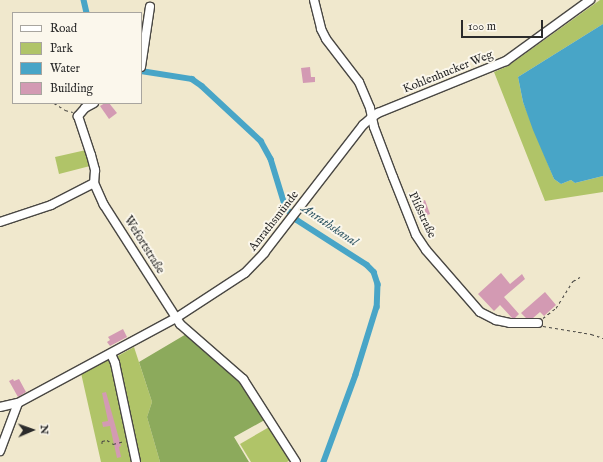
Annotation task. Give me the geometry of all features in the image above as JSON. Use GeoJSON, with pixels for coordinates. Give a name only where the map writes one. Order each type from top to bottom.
{"type":"FeatureCollection","features":[{"type":"Feature","properties":{"kind":"street","name":"Plißstraße"},"geometry":{"type":"LineString","coordinates":[[314,0],[321,29],[335,52],[359,82],[370,108],[371,118],[416,235],[436,263],[480,312],[496,320],[510,323],[538,323]]}},
{"type":"Feature","properties":{"kind":"street","name":"Kohlenhucker Weg"},"geometry":{"type":"LineString","coordinates":[[371,118],[378,113],[506,61],[590,0]]}},
{"type":"Feature","properties":{"kind":"street"},"geometry":{"type":"LineString","coordinates":[[142,60],[150,7]]}},
{"type":"Feature","properties":{"kind":"street"},"geometry":{"type":"LineString","coordinates":[[80,112],[90,104]]}},
{"type":"Feature","properties":{"kind":"street","name":"Wefortstraße"},"geometry":{"type":"LineString","coordinates":[[80,112],[79,122],[95,170],[94,183],[104,205],[176,318]]}},
{"type":"Feature","properties":{"kind":"street","name":"Anrathsmünde"},"geometry":{"type":"LineString","coordinates":[[0,407],[18,403],[111,354],[176,318],[245,273],[264,253],[363,125],[371,118]]}},
{"type":"Feature","properties":{"kind":"street"},"geometry":{"type":"LineString","coordinates":[[0,222],[51,206],[94,183]]}},
{"type":"Feature","properties":{"kind":"street"},"geometry":{"type":"LineString","coordinates":[[176,318],[188,332],[243,380],[296,462]]}},
{"type":"Feature","properties":{"kind":"street"},"geometry":{"type":"LineString","coordinates":[[111,354],[115,363],[136,462]]}},
{"type":"Feature","properties":{"kind":"street"},"geometry":{"type":"LineString","coordinates":[[0,451],[18,403]]}},
{"type":"Feature","properties":{"kind":"path"},"geometry":{"type":"LineString","coordinates":[[56,104],[65,110],[80,112]]}},
{"type":"Feature","properties":{"kind":"path"},"geometry":{"type":"LineString","coordinates":[[580,277],[573,281],[556,308],[538,323],[548,328],[591,334],[603,338]]}},
{"type":"Feature","properties":{"kind":"path"},"geometry":{"type":"LineString","coordinates":[[102,444],[102,441],[107,440],[113,444],[131,439]]}},
{"type":"Feature","properties":{"kind":"green space"},"geometry":{"type":"Polygon","coordinates":[[[600,0],[603,0],[603,24],[518,77],[523,102],[554,179],[561,184],[571,180],[575,183],[603,176],[603,192],[545,201],[494,72],[508,66],[600,0]]]}},
{"type":"Feature","properties":{"kind":"green space"},"geometry":{"type":"Polygon","coordinates":[[[86,150],[90,166],[59,174],[55,157],[86,150]]]}},
{"type":"Feature","properties":{"kind":"green space"},"geometry":{"type":"Polygon","coordinates":[[[188,333],[234,367],[270,417],[234,437],[249,462],[160,462],[147,417],[152,402],[139,362],[188,333]]]}},
{"type":"Feature","properties":{"kind":"green space"},"geometry":{"type":"Polygon","coordinates":[[[134,347],[152,402],[147,417],[160,462],[101,462],[81,373],[108,360],[115,363],[116,357],[134,347]]]}},
{"type":"Feature","properties":{"kind":"green space"},"geometry":{"type":"Polygon","coordinates":[[[271,426],[292,459],[287,462],[251,462],[240,444],[271,426]]]}},
{"type":"Feature","properties":{"kind":"water"},"geometry":{"type":"Polygon","coordinates":[[[603,24],[603,176],[575,183],[571,180],[561,184],[554,179],[533,130],[523,102],[518,77],[603,24]]]}},
{"type":"Feature","properties":{"kind":"building"},"geometry":{"type":"Polygon","coordinates":[[[310,67],[311,77],[315,77],[315,82],[303,83],[301,68],[310,67]]]}},
{"type":"Feature","properties":{"kind":"building"},"geometry":{"type":"Polygon","coordinates":[[[103,104],[110,104],[117,113],[109,119],[100,106],[103,104]]]}},
{"type":"Feature","properties":{"kind":"building"},"geometry":{"type":"Polygon","coordinates":[[[419,192],[423,201],[425,200],[430,214],[423,217],[414,194],[419,192]]]}},
{"type":"Feature","properties":{"kind":"building"},"geometry":{"type":"Polygon","coordinates":[[[501,273],[510,284],[522,274],[525,279],[504,297],[519,314],[515,318],[512,318],[500,305],[494,311],[478,294],[501,273]]]}},
{"type":"Feature","properties":{"kind":"building"},"geometry":{"type":"Polygon","coordinates":[[[545,292],[556,305],[544,316],[540,312],[533,318],[526,318],[521,313],[545,292]]]}},
{"type":"Feature","properties":{"kind":"building"},"geometry":{"type":"Polygon","coordinates":[[[123,329],[127,337],[110,346],[107,342],[110,340],[108,337],[123,329]]]}},
{"type":"Feature","properties":{"kind":"building"},"geometry":{"type":"Polygon","coordinates":[[[13,379],[14,381],[19,379],[26,392],[18,397],[9,381],[13,379]]]}},
{"type":"Feature","properties":{"kind":"building"},"geometry":{"type":"Polygon","coordinates":[[[106,392],[121,446],[119,447],[121,457],[117,458],[110,426],[103,427],[102,422],[108,421],[102,393],[106,392]]]}},
{"type":"Feature","properties":{"kind":"waterway","name":"Anrathskanal"},"geometry":{"type":"LineString","coordinates":[[84,0],[87,12]]}},
{"type":"Feature","properties":{"kind":"waterway","name":"Anrathskanal"},"geometry":{"type":"LineString","coordinates":[[142,71],[192,79],[202,86],[261,141],[271,159],[286,208],[297,220],[367,265],[374,272],[378,284],[377,307],[356,375],[324,462]]}}]}
